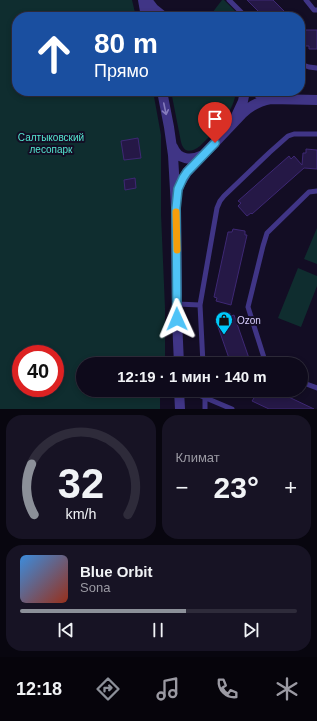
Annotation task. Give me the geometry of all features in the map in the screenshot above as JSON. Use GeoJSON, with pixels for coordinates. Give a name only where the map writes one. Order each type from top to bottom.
{"type":"FeatureCollection","features":[{"type":"Feature","properties":{"kind":"street"},"geometry":{"type":"LineString","coordinates":[[143,0],[145,12]]}},
{"type":"Feature","properties":{"kind":"street"},"geometry":{"type":"LineString","coordinates":[[147,0],[158,12]]}},
{"type":"Feature","properties":{"kind":"street"},"geometry":{"type":"LineString","coordinates":[[163,96],[174,150],[177,154],[181,157],[190,159],[206,153]]}},
{"type":"Feature","properties":{"kind":"street"},"geometry":{"type":"LineString","coordinates":[[225,132],[238,113],[244,96]]}},
{"type":"Feature","properties":{"kind":"street"},"geometry":{"type":"LineString","coordinates":[[262,96],[271,99],[317,100]]}},
{"type":"Feature","properties":{"kind":"street"},"geometry":{"type":"LineString","coordinates":[[176,208],[178,189],[183,178],[247,109],[257,103],[271,99]]}},
{"type":"Feature","properties":{"kind":"street"},"geometry":{"type":"LineString","coordinates":[[169,127],[173,155],[176,208],[179,357]]}},
{"type":"Feature","properties":{"kind":"street"},"geometry":{"type":"LineString","coordinates":[[179,397],[180,409]]}},
{"type":"Feature","properties":{"kind":"lane"},"geometry":{"type":"LineString","coordinates":[[229,0],[241,12]]}},
{"type":"Feature","properties":{"kind":"lane"},"geometry":{"type":"LineString","coordinates":[[306,0],[314,10],[317,10]]}},
{"type":"Feature","properties":{"kind":"lane"},"geometry":{"type":"LineString","coordinates":[[305,65],[317,68]]}},
{"type":"Feature","properties":{"kind":"lane"},"geometry":{"type":"LineString","coordinates":[[203,357],[200,305],[217,208],[220,201],[288,136],[294,134],[317,134]]}},
{"type":"Feature","properties":{"kind":"lane"},"geometry":{"type":"LineString","coordinates":[[264,357],[248,308],[267,233],[309,192],[317,191]]}},
{"type":"Feature","properties":{"kind":"lane"},"geometry":{"type":"LineString","coordinates":[[177,304],[200,305]]}},
{"type":"Feature","properties":{"kind":"lane"},"geometry":{"type":"LineString","coordinates":[[205,409],[205,398],[232,409]]}},
{"type":"Feature","properties":{"kind":"green space","name":"Салтыковский лесопарк"},"geometry":{"type":"Polygon","coordinates":[[[0,0],[132,0],[135,12],[12,12],[12,96],[154,96],[161,135],[161,214],[165,308],[165,357],[76,357],[76,397],[160,397],[160,409],[0,409],[0,0]]]}},
{"type":"Feature","properties":{"kind":"green space"},"geometry":{"type":"Polygon","coordinates":[[[222,0],[224,0],[236,12],[213,12],[222,0]]]}},
{"type":"Feature","properties":{"kind":"green space"},"geometry":{"type":"Polygon","coordinates":[[[172,96],[235,96],[232,107],[228,114],[200,146],[189,151],[184,149],[181,142],[172,96]]]}},
{"type":"Feature","properties":{"kind":"green space"},"geometry":{"type":"Polygon","coordinates":[[[317,228],[317,264],[304,259],[317,228]]]}},
{"type":"Feature","properties":{"kind":"green space"},"geometry":{"type":"Polygon","coordinates":[[[298,268],[317,276],[317,286],[301,327],[278,318],[298,268]]]}},
{"type":"Feature","properties":{"kind":"building"},"geometry":{"type":"Polygon","coordinates":[[[247,0],[273,0],[285,12],[259,12],[247,0]]]}},
{"type":"Feature","properties":{"kind":"building"},"geometry":{"type":"Polygon","coordinates":[[[305,30],[317,30],[317,49],[309,49],[309,46],[305,46],[305,30]]]}},
{"type":"Feature","properties":{"kind":"building"},"geometry":{"type":"Polygon","coordinates":[[[138,138],[141,158],[124,160],[121,141],[138,138]]]}},
{"type":"Feature","properties":{"kind":"building"},"geometry":{"type":"Polygon","coordinates":[[[306,149],[317,150],[317,169],[304,168],[252,214],[251,213],[247,216],[238,206],[241,203],[238,201],[289,156],[291,159],[294,156],[302,165],[303,153],[306,153],[306,149]]]}},
{"type":"Feature","properties":{"kind":"building"},"geometry":{"type":"Polygon","coordinates":[[[135,178],[136,188],[125,190],[124,180],[135,178]]]}},
{"type":"Feature","properties":{"kind":"building"},"geometry":{"type":"Polygon","coordinates":[[[233,229],[245,231],[245,235],[247,235],[231,305],[216,301],[217,298],[214,297],[228,232],[232,232],[233,229]]]}},
{"type":"Feature","properties":{"kind":"building"},"geometry":{"type":"Polygon","coordinates":[[[230,313],[229,317],[234,315],[249,357],[229,357],[216,321],[220,320],[219,316],[230,313]]]}},
{"type":"Feature","properties":{"kind":"building"},"geometry":{"type":"Polygon","coordinates":[[[252,397],[289,397],[314,409],[269,409],[252,401],[254,398],[252,397]]]}},
{"type":"Feature","properties":{"kind":"slow traffic"},"geometry":{"type":"LineString","coordinates":[[176,212],[177,250]]}},
{"type":"Feature","properties":{"kind":"place","name":"Ozon"},"geometry":{"type":"Point","coordinates":[224,335]}},
{"type":"Feature","properties":{"kind":"route"},"geometry":{"type":"LineString","coordinates":[[177,319],[176,208],[178,189],[187,172],[215,143]]}}]}
